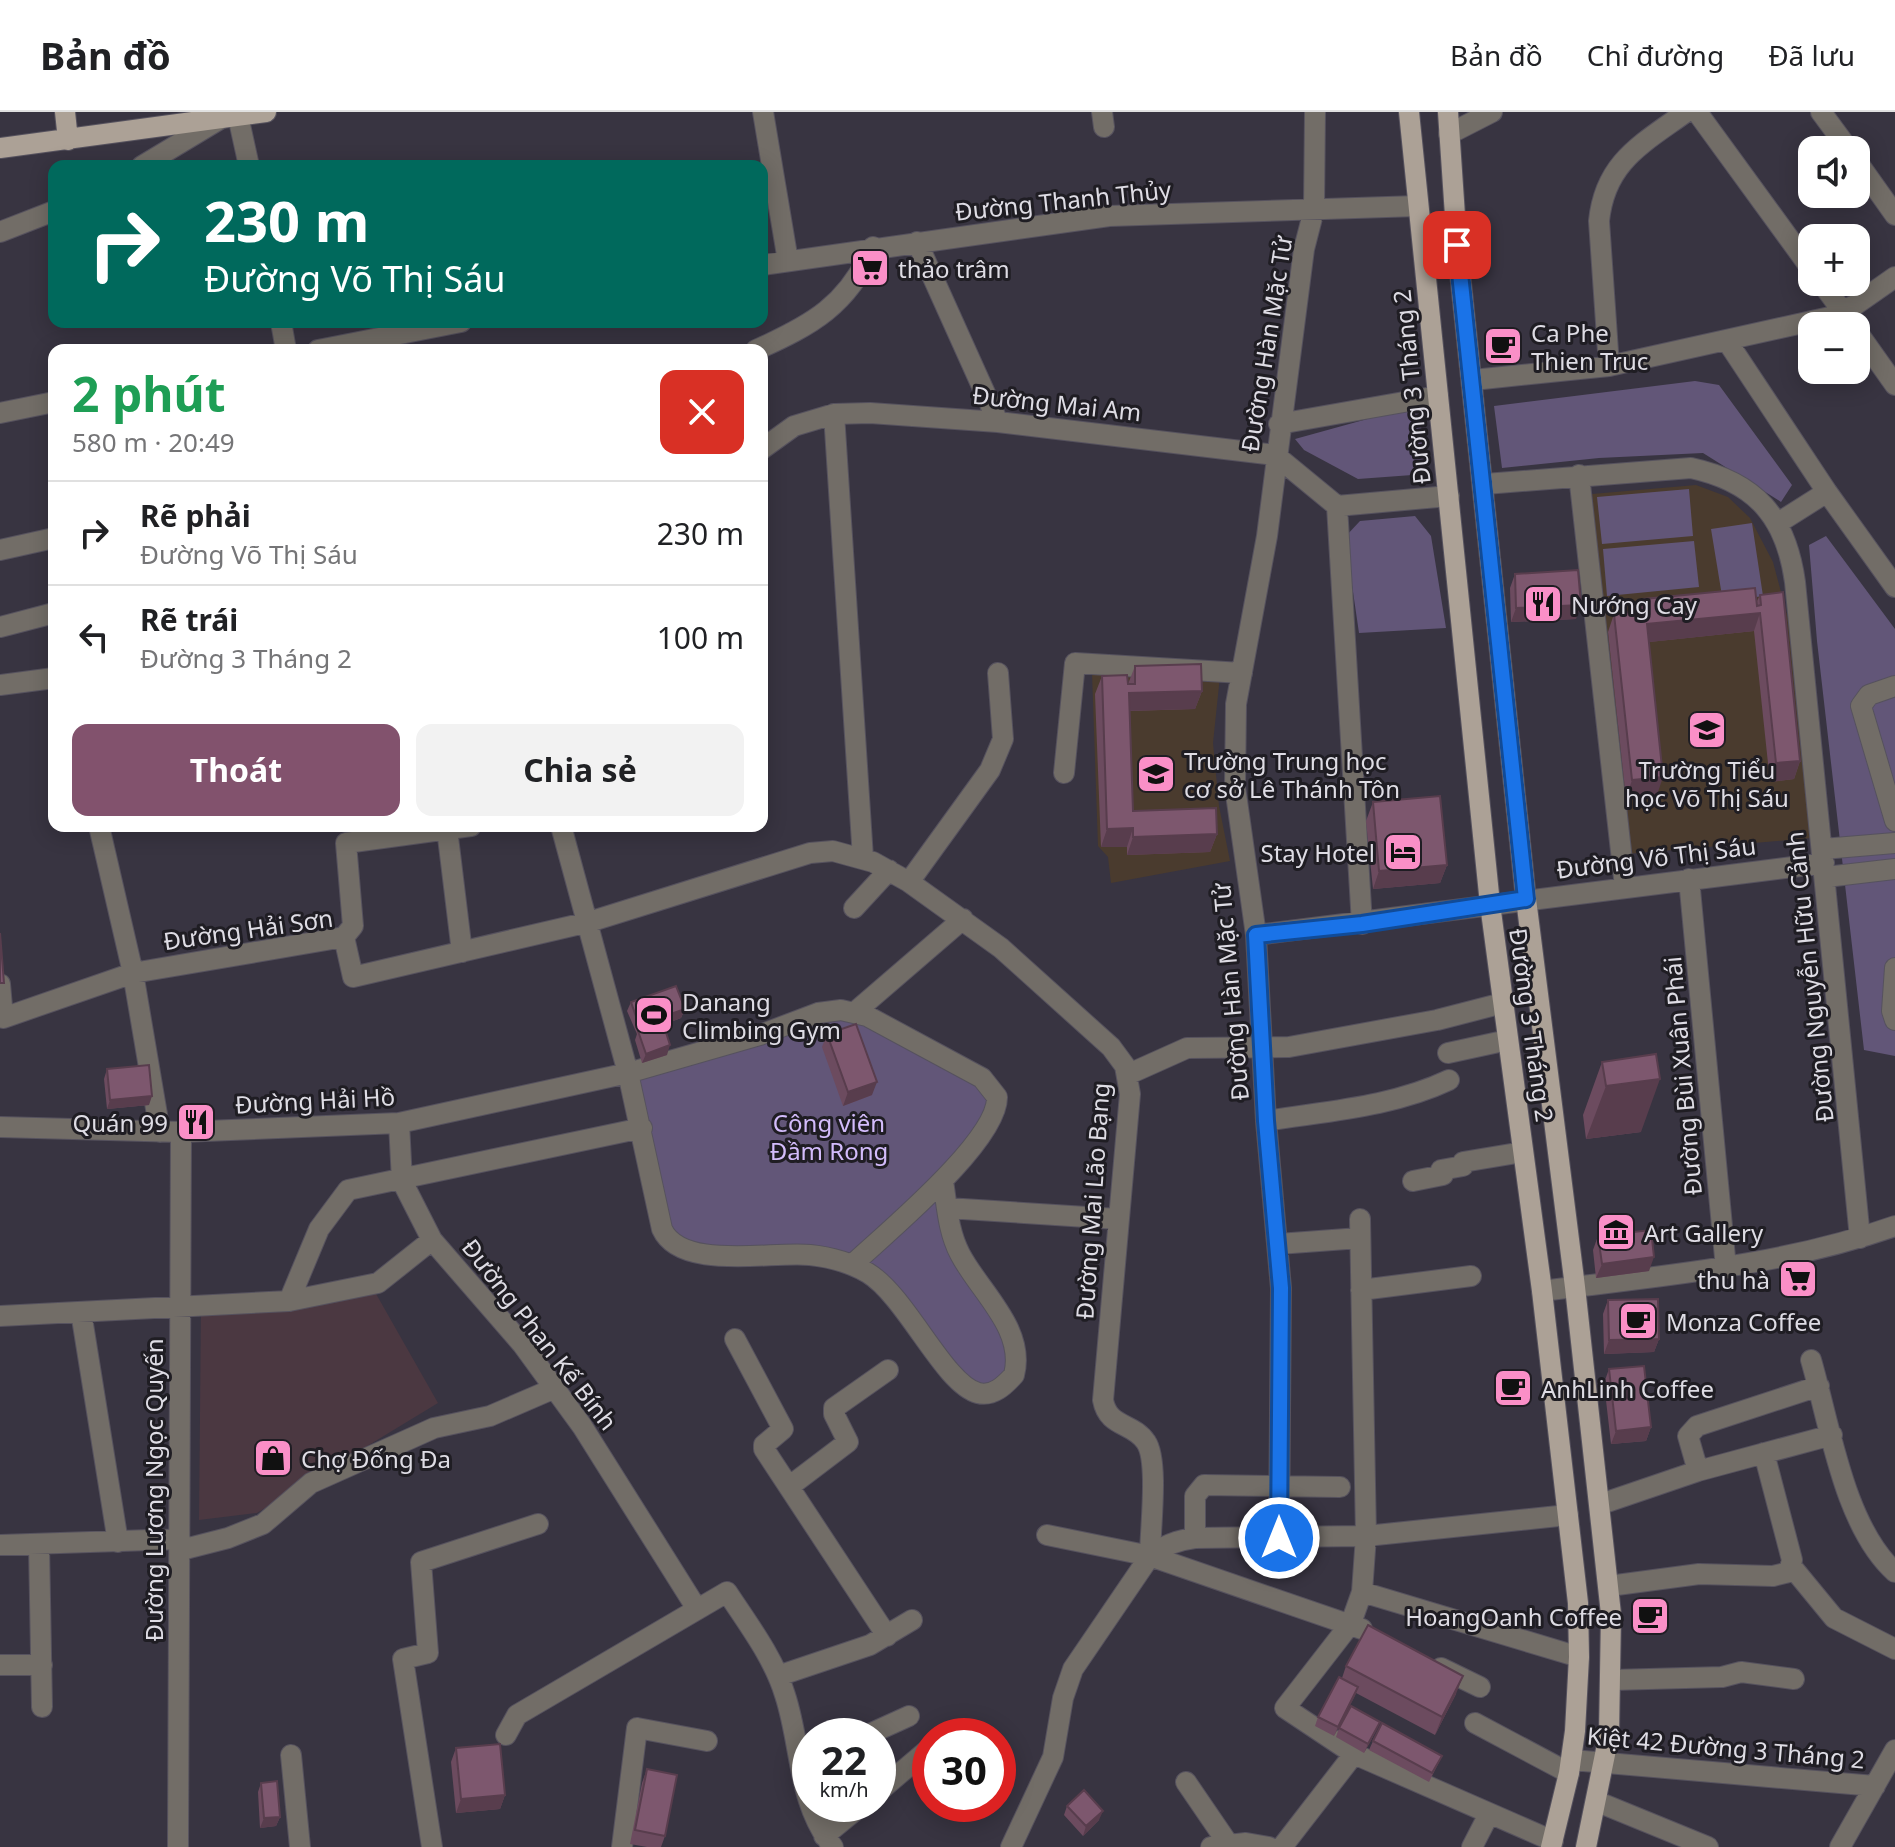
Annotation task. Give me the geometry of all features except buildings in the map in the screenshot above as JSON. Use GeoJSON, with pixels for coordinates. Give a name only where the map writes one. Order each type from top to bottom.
{"type":"FeatureCollection","features":[{"type":"Feature","properties":{"kind":"main road"},"geometry":{"type":"LineString","coordinates":[[65,112],[68,140]]}},
{"type":"Feature","properties":{"kind":"main road"},"geometry":{"type":"LineString","coordinates":[[0,148],[266,112]]}},
{"type":"Feature","properties":{"kind":"main road","name":"Đường 3 Tháng 2"},"geometry":{"type":"LineString","coordinates":[[1409,112],[1490,904],[1542,1291],[1568,1515],[1579,1657],[1571,1767],[1552,1844]]}},
{"type":"Feature","properties":{"kind":"main road","name":"Đường 3 Tháng 2"},"geometry":{"type":"LineString","coordinates":[[1448,112],[1526,899],[1609,1586],[1612,1680],[1605,1765],[1586,1847]]}},
{"type":"Feature","properties":{"kind":"street"},"geometry":{"type":"LineString","coordinates":[[763,112],[788,261]]}},
{"type":"Feature","properties":{"kind":"street","name":"Đường Hàn Mặc Tử"},"geometry":{"type":"LineString","coordinates":[[1279,1538],[1278,1244],[1266,1121],[1256,935],[1235,787],[1236,704],[1267,536],[1275,455],[1304,249],[1314,210],[1315,112]]}},
{"type":"Feature","properties":{"kind":"street"},"geometry":{"type":"LineString","coordinates":[[1449,134],[1492,112]]}},
{"type":"Feature","properties":{"kind":"street"},"geometry":{"type":"LineString","coordinates":[[1609,366],[1599,221],[1601,204],[1614,171],[1625,157],[1686,112]]}},
{"type":"Feature","properties":{"kind":"street"},"geometry":{"type":"LineString","coordinates":[[1697,112],[1798,251]]}},
{"type":"Feature","properties":{"kind":"street"},"geometry":{"type":"LineString","coordinates":[[1821,112],[1839,136]]}},
{"type":"Feature","properties":{"kind":"street"},"geometry":{"type":"LineString","coordinates":[[153,160],[229,117],[247,160]]}},
{"type":"Feature","properties":{"kind":"street"},"geometry":{"type":"LineString","coordinates":[[1870,180],[1895,215]]}},
{"type":"Feature","properties":{"kind":"street","name":"Đường Thanh Thủy"},"geometry":{"type":"LineString","coordinates":[[768,264],[1109,216],[1418,206]]}},
{"type":"Feature","properties":{"kind":"street"},"geometry":{"type":"LineString","coordinates":[[0,232],[48,213]]}},
{"type":"Feature","properties":{"kind":"street"},"geometry":{"type":"LineString","coordinates":[[917,242],[998,422]]}},
{"type":"Feature","properties":{"kind":"street"},"geometry":{"type":"LineString","coordinates":[[767,344],[813,320],[849,292],[873,247]]}},
{"type":"Feature","properties":{"kind":"street"},"geometry":{"type":"LineString","coordinates":[[1862,312],[1895,277]]}},
{"type":"Feature","properties":{"kind":"street"},"geometry":{"type":"LineString","coordinates":[[377,344],[438,328]]}},
{"type":"Feature","properties":{"kind":"street"},"geometry":{"type":"LineString","coordinates":[[1474,389],[1609,366],[1727,341],[1798,331]]}},
{"type":"Feature","properties":{"kind":"street"},"geometry":{"type":"LineString","coordinates":[[1727,341],[1827,492],[1895,587]]}},
{"type":"Feature","properties":{"kind":"street"},"geometry":{"type":"LineString","coordinates":[[1870,350],[1895,385]]}},
{"type":"Feature","properties":{"kind":"street"},"geometry":{"type":"LineString","coordinates":[[1279,424],[1439,399]]}},
{"type":"Feature","properties":{"kind":"street"},"geometry":{"type":"LineString","coordinates":[[0,413],[48,403]]}},
{"type":"Feature","properties":{"kind":"street","name":"Đường Mai Am"},"geometry":{"type":"LineString","coordinates":[[768,445],[794,426],[834,414],[870,413],[998,422],[1275,455]]}},
{"type":"Feature","properties":{"kind":"street"},"geometry":{"type":"LineString","coordinates":[[834,414],[863,858]]}},
{"type":"Feature","properties":{"kind":"street"},"geometry":{"type":"LineString","coordinates":[[1275,455],[1337,506],[1449,496]]}},
{"type":"Feature","properties":{"kind":"street","name":"Đường Nguyễn Hữu Cảnh"},"geometry":{"type":"LineString","coordinates":[[1485,484],[1673,467],[1709,471],[1759,499],[1778,523],[1791,554],[1795,582],[1860,1238]]}},
{"type":"Feature","properties":{"kind":"street"},"geometry":{"type":"LineString","coordinates":[[1579,475],[1625,887]]}},
{"type":"Feature","properties":{"kind":"street"},"geometry":{"type":"LineString","coordinates":[[1778,523],[1827,492]]}},
{"type":"Feature","properties":{"kind":"street"},"geometry":{"type":"LineString","coordinates":[[1337,506],[1362,924]]}},
{"type":"Feature","properties":{"kind":"street"},"geometry":{"type":"LineString","coordinates":[[0,550],[48,539]]}},
{"type":"Feature","properties":{"kind":"street"},"geometry":{"type":"LineString","coordinates":[[0,627],[48,615]]}},
{"type":"Feature","properties":{"kind":"street"},"geometry":{"type":"LineString","coordinates":[[1064,773],[1075,663],[1242,673]]}},
{"type":"Feature","properties":{"kind":"street"},"geometry":{"type":"LineString","coordinates":[[909,882],[990,770],[1003,739],[998,673]]}},
{"type":"Feature","properties":{"kind":"street"},"geometry":{"type":"LineString","coordinates":[[0,685],[48,679]]}},
{"type":"Feature","properties":{"kind":"street"},"geometry":{"type":"LineString","coordinates":[[1895,686],[1869,695],[1861,706],[1895,821]]}},
{"type":"Feature","properties":{"kind":"street"},"geometry":{"type":"LineString","coordinates":[[100,832],[133,973],[160,1132]]}},
{"type":"Feature","properties":{"kind":"street"},"geometry":{"type":"LineString","coordinates":[[344,937],[353,926],[346,843],[425,832]]}},
{"type":"Feature","properties":{"kind":"street"},"geometry":{"type":"LineString","coordinates":[[447,832],[462,952]]}},
{"type":"Feature","properties":{"kind":"street"},"geometry":{"type":"LineString","coordinates":[[563,832],[642,1128],[662,1229],[671,1243],[691,1253],[810,1255],[852,1265],[876,1280],[904,1306],[965,1387],[978,1393],[996,1391],[1014,1375],[1016,1351],[993,1303],[960,1256],[943,1181]]}},
{"type":"Feature","properties":{"kind":"street"},"geometry":{"type":"LineString","coordinates":[[1824,863],[1895,843]]}},
{"type":"Feature","properties":{"kind":"street","name":"Đường Mai Lão Bạng"},"geometry":{"type":"LineString","coordinates":[[589,922],[810,853],[833,851],[863,858],[909,882],[963,919],[1096,1031],[1121,1058],[1129,1074],[1130,1094],[1103,1400],[1113,1422],[1140,1435],[1150,1451],[1150,1556]]}},
{"type":"Feature","properties":{"kind":"street"},"geometry":{"type":"LineString","coordinates":[[1824,863],[1895,869]]}},
{"type":"Feature","properties":{"kind":"street","name":"Đường Võ Thị Sáu"},"geometry":{"type":"LineString","coordinates":[[1256,935],[1362,924],[1526,899],[1824,863]]}},
{"type":"Feature","properties":{"kind":"street"},"geometry":{"type":"LineString","coordinates":[[854,908],[889,870]]}},
{"type":"Feature","properties":{"kind":"street","name":"Đường Bùi Xuân Phái"},"geometry":{"type":"LineString","coordinates":[[1689,879],[1726,1268]]}},
{"type":"Feature","properties":{"kind":"street"},"geometry":{"type":"LineString","coordinates":[[852,1265],[943,1181],[993,1116],[997,1106],[994,1089],[982,1078],[855,1012],[963,919]]}},
{"type":"Feature","properties":{"kind":"street","name":"Đường Hải Sơn"},"geometry":{"type":"LineString","coordinates":[[1,1018],[133,973],[344,937],[353,977],[589,922]]}},
{"type":"Feature","properties":{"kind":"street"},"geometry":{"type":"LineString","coordinates":[[1895,968],[1892,1011],[1895,1020]]}},
{"type":"Feature","properties":{"kind":"street"},"geometry":{"type":"LineString","coordinates":[[0,984],[1,1018]]}},
{"type":"Feature","properties":{"kind":"street"},"geometry":{"type":"LineString","coordinates":[[1129,1074],[1168,1053],[1187,1048],[1262,1049],[1354,1037],[1503,1003]]}},
{"type":"Feature","properties":{"kind":"street","name":"Đường Hải Hồ"},"geometry":{"type":"LineString","coordinates":[[0,1127],[181,1132],[399,1123],[628,1073],[760,1035],[818,1013],[855,1012]]}},
{"type":"Feature","properties":{"kind":"street"},"geometry":{"type":"LineString","coordinates":[[1448,1053],[1508,1040]]}},
{"type":"Feature","properties":{"kind":"street"},"geometry":{"type":"LineString","coordinates":[[1266,1121],[1380,1103],[1426,1091],[1449,1080]]}},
{"type":"Feature","properties":{"kind":"street","name":"Đường Phan Kế Bính"},"geometry":{"type":"LineString","coordinates":[[399,1123],[402,1181],[432,1240],[555,1388],[606,1459],[697,1609]]}},
{"type":"Feature","properties":{"kind":"street"},"geometry":{"type":"LineString","coordinates":[[289,1301],[319,1229],[348,1190],[642,1128]]}},
{"type":"Feature","properties":{"kind":"street","name":"Đường Lương Ngọc Quyến"},"geometry":{"type":"LineString","coordinates":[[178,1847],[181,1132]]}},
{"type":"Feature","properties":{"kind":"street"},"geometry":{"type":"LineString","coordinates":[[1413,1181],[1443,1175],[1441,1170],[1463,1166],[1463,1162],[1523,1152]]}},
{"type":"Feature","properties":{"kind":"street"},"geometry":{"type":"LineString","coordinates":[[947,1208],[1118,1219]]}},
{"type":"Feature","properties":{"kind":"street"},"geometry":{"type":"LineString","coordinates":[[1542,1291],[1726,1268],[1860,1238],[1895,1226]]}},
{"type":"Feature","properties":{"kind":"street"},"geometry":{"type":"LineString","coordinates":[[1278,1244],[1360,1228],[1366,1536],[1362,1592],[1351,1623],[1285,1708],[1354,1754],[1552,1844]]}},
{"type":"Feature","properties":{"kind":"street"},"geometry":{"type":"LineString","coordinates":[[0,1316],[289,1301],[378,1283],[432,1240]]}},
{"type":"Feature","properties":{"kind":"street"},"geometry":{"type":"LineString","coordinates":[[1361,1290],[1471,1276]]}},
{"type":"Feature","properties":{"kind":"street"},"geometry":{"type":"LineString","coordinates":[[81,1312],[118,1542]]}},
{"type":"Feature","properties":{"kind":"street"},"geometry":{"type":"LineString","coordinates":[[735,1339],[782,1427],[782,1432],[763,1447],[887,1636]]}},
{"type":"Feature","properties":{"kind":"street"},"geometry":{"type":"LineString","coordinates":[[1811,1360],[1832,1435],[1868,1539],[1895,1572]]}},
{"type":"Feature","properties":{"kind":"street"},"geometry":{"type":"LineString","coordinates":[[790,1486],[848,1442],[834,1408],[888,1370]]}},
{"type":"Feature","properties":{"kind":"street"},"geometry":{"type":"LineString","coordinates":[[1698,1471],[1688,1436],[1697,1426],[1819,1386]]}},
{"type":"Feature","properties":{"kind":"street"},"geometry":{"type":"LineString","coordinates":[[0,1545],[180,1544],[228,1538],[263,1524],[311,1483],[434,1428],[490,1416],[555,1388]]}},
{"type":"Feature","properties":{"kind":"street"},"geometry":{"type":"LineString","coordinates":[[1601,1504],[1698,1471],[1832,1435]]}},
{"type":"Feature","properties":{"kind":"street"},"geometry":{"type":"LineString","coordinates":[[1764,1453],[1792,1567],[1834,1618],[1895,1649]]}},
{"type":"Feature","properties":{"kind":"street"},"geometry":{"type":"LineString","coordinates":[[1195,1538],[1197,1488],[1204,1485],[1340,1487]]}},
{"type":"Feature","properties":{"kind":"street"},"geometry":{"type":"LineString","coordinates":[[1011,1847],[1053,1757],[1063,1698],[1073,1669],[1150,1556],[1173,1542],[1195,1538],[1366,1536],[1568,1515]]}},
{"type":"Feature","properties":{"kind":"street"},"geometry":{"type":"LineString","coordinates":[[432,1847],[403,1659],[428,1653],[421,1562],[538,1524]]}},
{"type":"Feature","properties":{"kind":"street"},"geometry":{"type":"LineString","coordinates":[[1047,1535],[1150,1556],[1351,1623],[1380,1638]]}},
{"type":"Feature","properties":{"kind":"street"},"geometry":{"type":"LineString","coordinates":[[39,1545],[42,1707]]}},
{"type":"Feature","properties":{"kind":"street"},"geometry":{"type":"LineString","coordinates":[[1609,1586],[1699,1574],[1773,1576],[1789,1572],[1792,1567]]}},
{"type":"Feature","properties":{"kind":"street"},"geometry":{"type":"LineString","coordinates":[[506,1735],[517,1715],[727,1592],[778,1676],[793,1718]]}},
{"type":"Feature","properties":{"kind":"street"},"geometry":{"type":"LineString","coordinates":[[1362,1592],[1579,1657]]}},
{"type":"Feature","properties":{"kind":"street"},"geometry":{"type":"LineString","coordinates":[[778,1676],[887,1636],[912,1620]]}},
{"type":"Feature","properties":{"kind":"street"},"geometry":{"type":"LineString","coordinates":[[1423,1659],[1480,1687]]}},
{"type":"Feature","properties":{"kind":"street"},"geometry":{"type":"LineString","coordinates":[[0,1665],[42,1665]]}},
{"type":"Feature","properties":{"kind":"street"},"geometry":{"type":"LineString","coordinates":[[1612,1680],[1722,1677],[1741,1672],[1794,1679]]}},
{"type":"Feature","properties":{"kind":"street"},"geometry":{"type":"LineString","coordinates":[[896,1722],[909,1716]]}},
{"type":"Feature","properties":{"kind":"street","name":"Kiệt 42 Đường 3 Tháng 2"},"geometry":{"type":"LineString","coordinates":[[1475,1723],[1571,1767],[1605,1765],[1875,1786]]}},
{"type":"Feature","properties":{"kind":"street"},"geometry":{"type":"LineString","coordinates":[[622,1847],[637,1728],[707,1741]]}},
{"type":"Feature","properties":{"kind":"street"},"geometry":{"type":"LineString","coordinates":[[1840,1847],[1895,1750]]}},
{"type":"Feature","properties":{"kind":"street"},"geometry":{"type":"LineString","coordinates":[[1282,1847],[1354,1754]]}},
{"type":"Feature","properties":{"kind":"street"},"geometry":{"type":"LineString","coordinates":[[291,1755],[300,1847]]}},
{"type":"Feature","properties":{"kind":"street"},"geometry":{"type":"LineString","coordinates":[[896,1777],[912,1763]]}},
{"type":"Feature","properties":{"kind":"street"},"geometry":{"type":"LineString","coordinates":[[1186,1782],[1220,1846],[1258,1843],[1269,1847]]}},
{"type":"Feature","properties":{"kind":"street"},"geometry":{"type":"LineString","coordinates":[[1598,1802],[1708,1847]]}},
{"type":"Feature","properties":{"kind":"street"},"geometry":{"type":"LineString","coordinates":[[1472,1847],[1489,1814]]}},
{"type":"Feature","properties":{"kind":"street"},"geometry":{"type":"LineString","coordinates":[[818,1822],[828,1842],[846,1822]]}},
{"type":"Feature","properties":{"kind":"shaded area","name":"Trường Tiểu học Võ Thị Sáu"},"geometry":{"type":"Polygon","coordinates":[[[1696,485],[1728,497],[1750,518],[1773,562],[1789,622],[1812,838],[1627,854],[1592,494],[1696,485]]]}},
{"type":"Feature","properties":{"kind":"shaded area","name":"Trường Trung học cơ sở Lê Thánh Tôn"},"geometry":{"type":"Polygon","coordinates":[[[1092,673],[1220,676],[1213,743],[1219,806],[1230,861],[1111,883],[1108,857],[1098,846],[1092,673]]]}},
{"type":"Feature","properties":{"kind":"shaded area","name":"Chợ Đống Đa"},"geometry":{"type":"Polygon","coordinates":[[[375,1292],[438,1403],[257,1513],[199,1520],[201,1310],[375,1292]]]}},
{"type":"Feature","properties":{"kind":"green space"},"geometry":{"type":"Polygon","coordinates":[[[1695,381],[1719,385],[1792,485],[1781,502],[1703,453],[1599,458],[1502,468],[1494,406],[1695,381]]]}},
{"type":"Feature","properties":{"kind":"green space"},"geometry":{"type":"Polygon","coordinates":[[[1407,408],[1420,416],[1426,474],[1358,479],[1304,450],[1295,439],[1407,408]]]}},
{"type":"Feature","properties":{"kind":"green space"},"geometry":{"type":"Polygon","coordinates":[[[1689,489],[1693,536],[1602,544],[1597,497],[1689,489]]]}},
{"type":"Feature","properties":{"kind":"green space"},"geometry":{"type":"Polygon","coordinates":[[[1415,516],[1431,536],[1446,628],[1359,633],[1345,537],[1360,521],[1415,516]]]}},
{"type":"Feature","properties":{"kind":"green space"},"geometry":{"type":"Polygon","coordinates":[[[1752,523],[1763,596],[1723,602],[1711,529],[1752,523]]]}},
{"type":"Feature","properties":{"kind":"green space"},"geometry":{"type":"Polygon","coordinates":[[[1826,536],[1895,629],[1895,1056],[1864,1050],[1817,641],[1809,545],[1826,536]]]}},
{"type":"Feature","properties":{"kind":"green space"},"geometry":{"type":"Polygon","coordinates":[[[1694,541],[1699,587],[1607,596],[1603,549],[1694,541]]]}},
{"type":"Feature","properties":{"kind":"green space","name":"Công viên Đầm Rong"},"geometry":{"type":"Polygon","coordinates":[[[855,1012],[994,1089],[997,1106],[943,1181],[947,1208],[1009,1332],[1014,1375],[978,1393],[852,1265],[701,1254],[662,1229],[628,1073],[855,1012]]]}},
{"type":"Feature","properties":{"kind":"place","name":"thảo trâm"},"geometry":{"type":"Point","coordinates":[870,268]}},
{"type":"Feature","properties":{"kind":"place","name":"Ca Phe Thien Truc"},"geometry":{"type":"Point","coordinates":[1503,346]}},
{"type":"Feature","properties":{"kind":"place","name":"Nướng Cay"},"geometry":{"type":"Point","coordinates":[1543,604]}},
{"type":"Feature","properties":{"kind":"place","name":"Trường Tiểu học Võ Thị Sáu"},"geometry":{"type":"Point","coordinates":[1707,730]}},
{"type":"Feature","properties":{"kind":"place","name":"Trường Trung học cơ sở Lê Thánh Tôn"},"geometry":{"type":"Point","coordinates":[1156,774]}},
{"type":"Feature","properties":{"kind":"place","name":"Stay Hotel"},"geometry":{"type":"Point","coordinates":[1403,852]}},
{"type":"Feature","properties":{"kind":"place","name":"Danang Climbing Gym"},"geometry":{"type":"Point","coordinates":[654,1015]}},
{"type":"Feature","properties":{"kind":"place","name":"Quán 99"},"geometry":{"type":"Point","coordinates":[196,1122]}},
{"type":"Feature","properties":{"kind":"place","name":"Art Gallery"},"geometry":{"type":"Point","coordinates":[1616,1232]}},
{"type":"Feature","properties":{"kind":"place","name":"thu hà"},"geometry":{"type":"Point","coordinates":[1798,1279]}},
{"type":"Feature","properties":{"kind":"place","name":"Monza Coffee"},"geometry":{"type":"Point","coordinates":[1638,1321]}},
{"type":"Feature","properties":{"kind":"place","name":"AnhLinh Coffee"},"geometry":{"type":"Point","coordinates":[1513,1388]}},
{"type":"Feature","properties":{"kind":"place","name":"Chợ Đống Đa"},"geometry":{"type":"Point","coordinates":[273,1458]}},
{"type":"Feature","properties":{"kind":"place","name":"HoangOanh Coffee"},"geometry":{"type":"Point","coordinates":[1650,1616]}},
{"type":"Feature","properties":{"kind":"route"},"geometry":{"type":"LineString","coordinates":[[1279,1538],[1281,1288],[1266,1121],[1256,935],[1362,924],[1526,899],[1485,484],[1457,245]]}}]}
